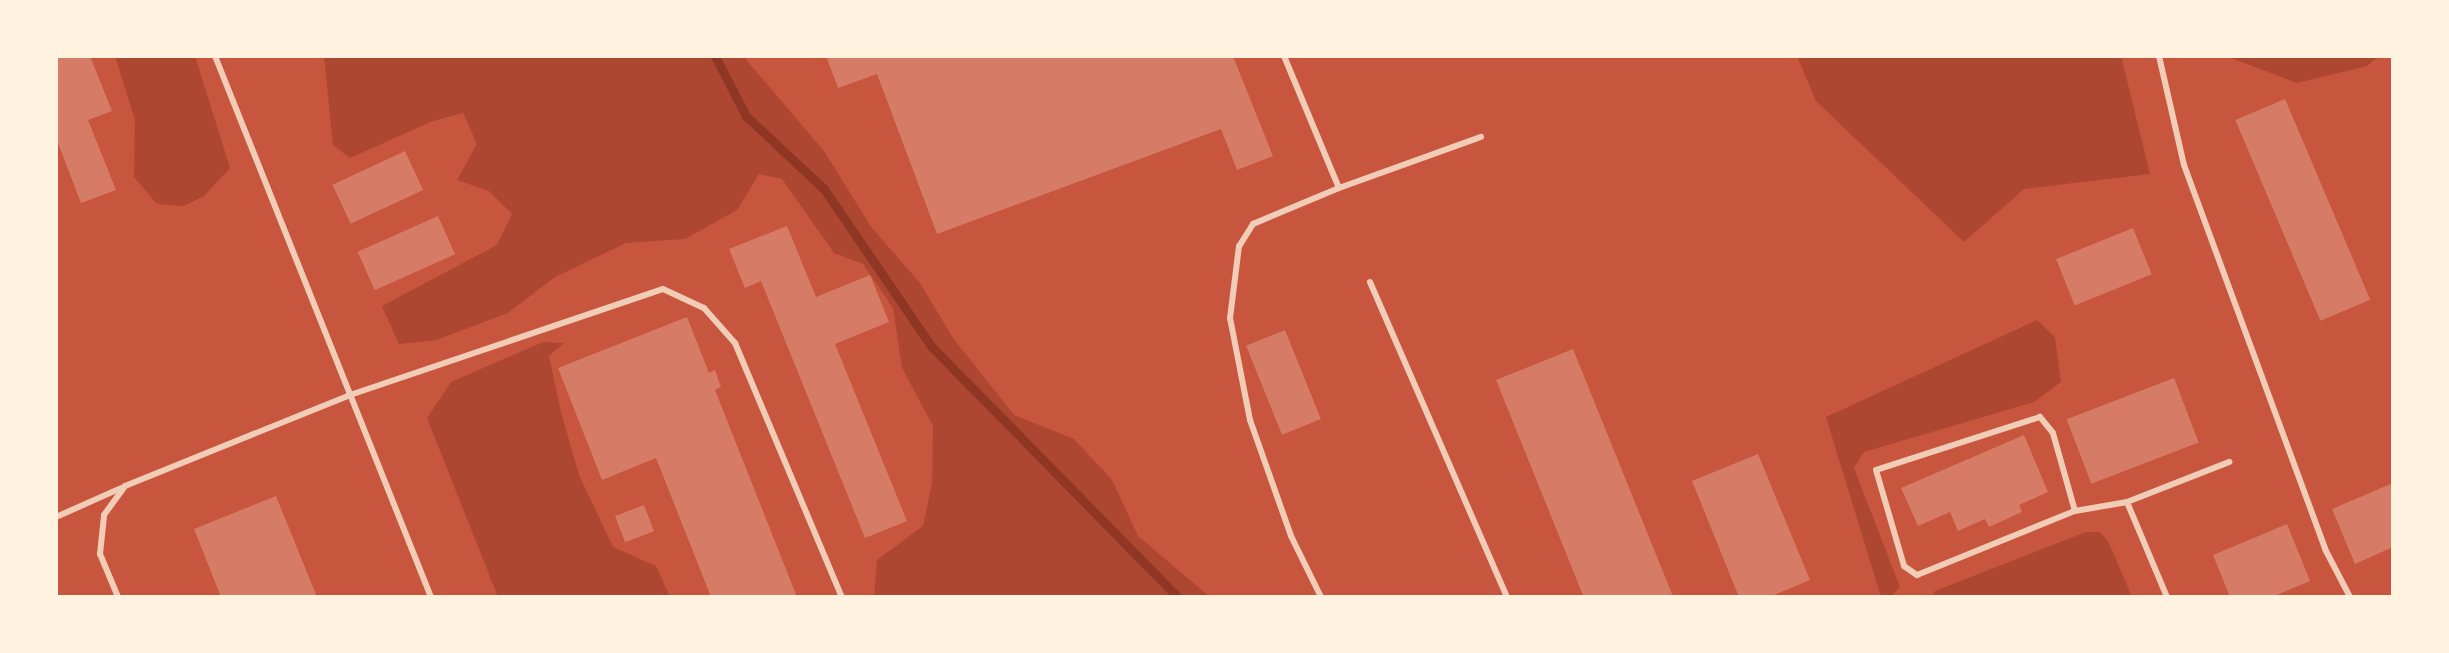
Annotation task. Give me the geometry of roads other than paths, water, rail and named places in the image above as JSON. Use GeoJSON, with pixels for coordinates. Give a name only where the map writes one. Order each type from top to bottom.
{"type":"FeatureCollection","features":[{"type":"Feature","properties":{"kind":"lane"},"geometry":{"type":"LineString","coordinates":[[215,56],[431,597]]}},
{"type":"Feature","properties":{"kind":"lane"},"geometry":{"type":"LineString","coordinates":[[1284,56],[1339,188]]}},
{"type":"Feature","properties":{"kind":"lane"},"geometry":{"type":"LineString","coordinates":[[2159,56],[2184,165],[2325,549],[2350,597]]}},
{"type":"Feature","properties":{"kind":"lane"},"geometry":{"type":"LineString","coordinates":[[1321,597],[1291,536],[1250,420],[1230,318],[1239,246],[1253,224],[1339,188],[1481,137]]}},
{"type":"Feature","properties":{"kind":"lane"},"geometry":{"type":"LineString","coordinates":[[1370,282],[1507,597]]}},
{"type":"Feature","properties":{"kind":"lane"},"geometry":{"type":"LineString","coordinates":[[56,517],[350,395],[663,289],[704,308],[735,343],[842,597]]}},
{"type":"Feature","properties":{"kind":"lane"},"geometry":{"type":"LineString","coordinates":[[2075,511],[2053,433],[2040,417],[1876,470],[1904,566],[1917,575],[2075,511],[2127,502],[2229,462]]}},
{"type":"Feature","properties":{"kind":"lane"},"geometry":{"type":"LineString","coordinates":[[118,597],[100,554],[104,515],[125,486]]}},
{"type":"Feature","properties":{"kind":"lane"},"geometry":{"type":"LineString","coordinates":[[2127,502],[2167,597]]}},
{"type":"Feature","properties":{"kind":"waterway"},"geometry":{"type":"LineString","coordinates":[[715,56],[746,116],[824,189],[931,346],[1178,597]]}}]}
